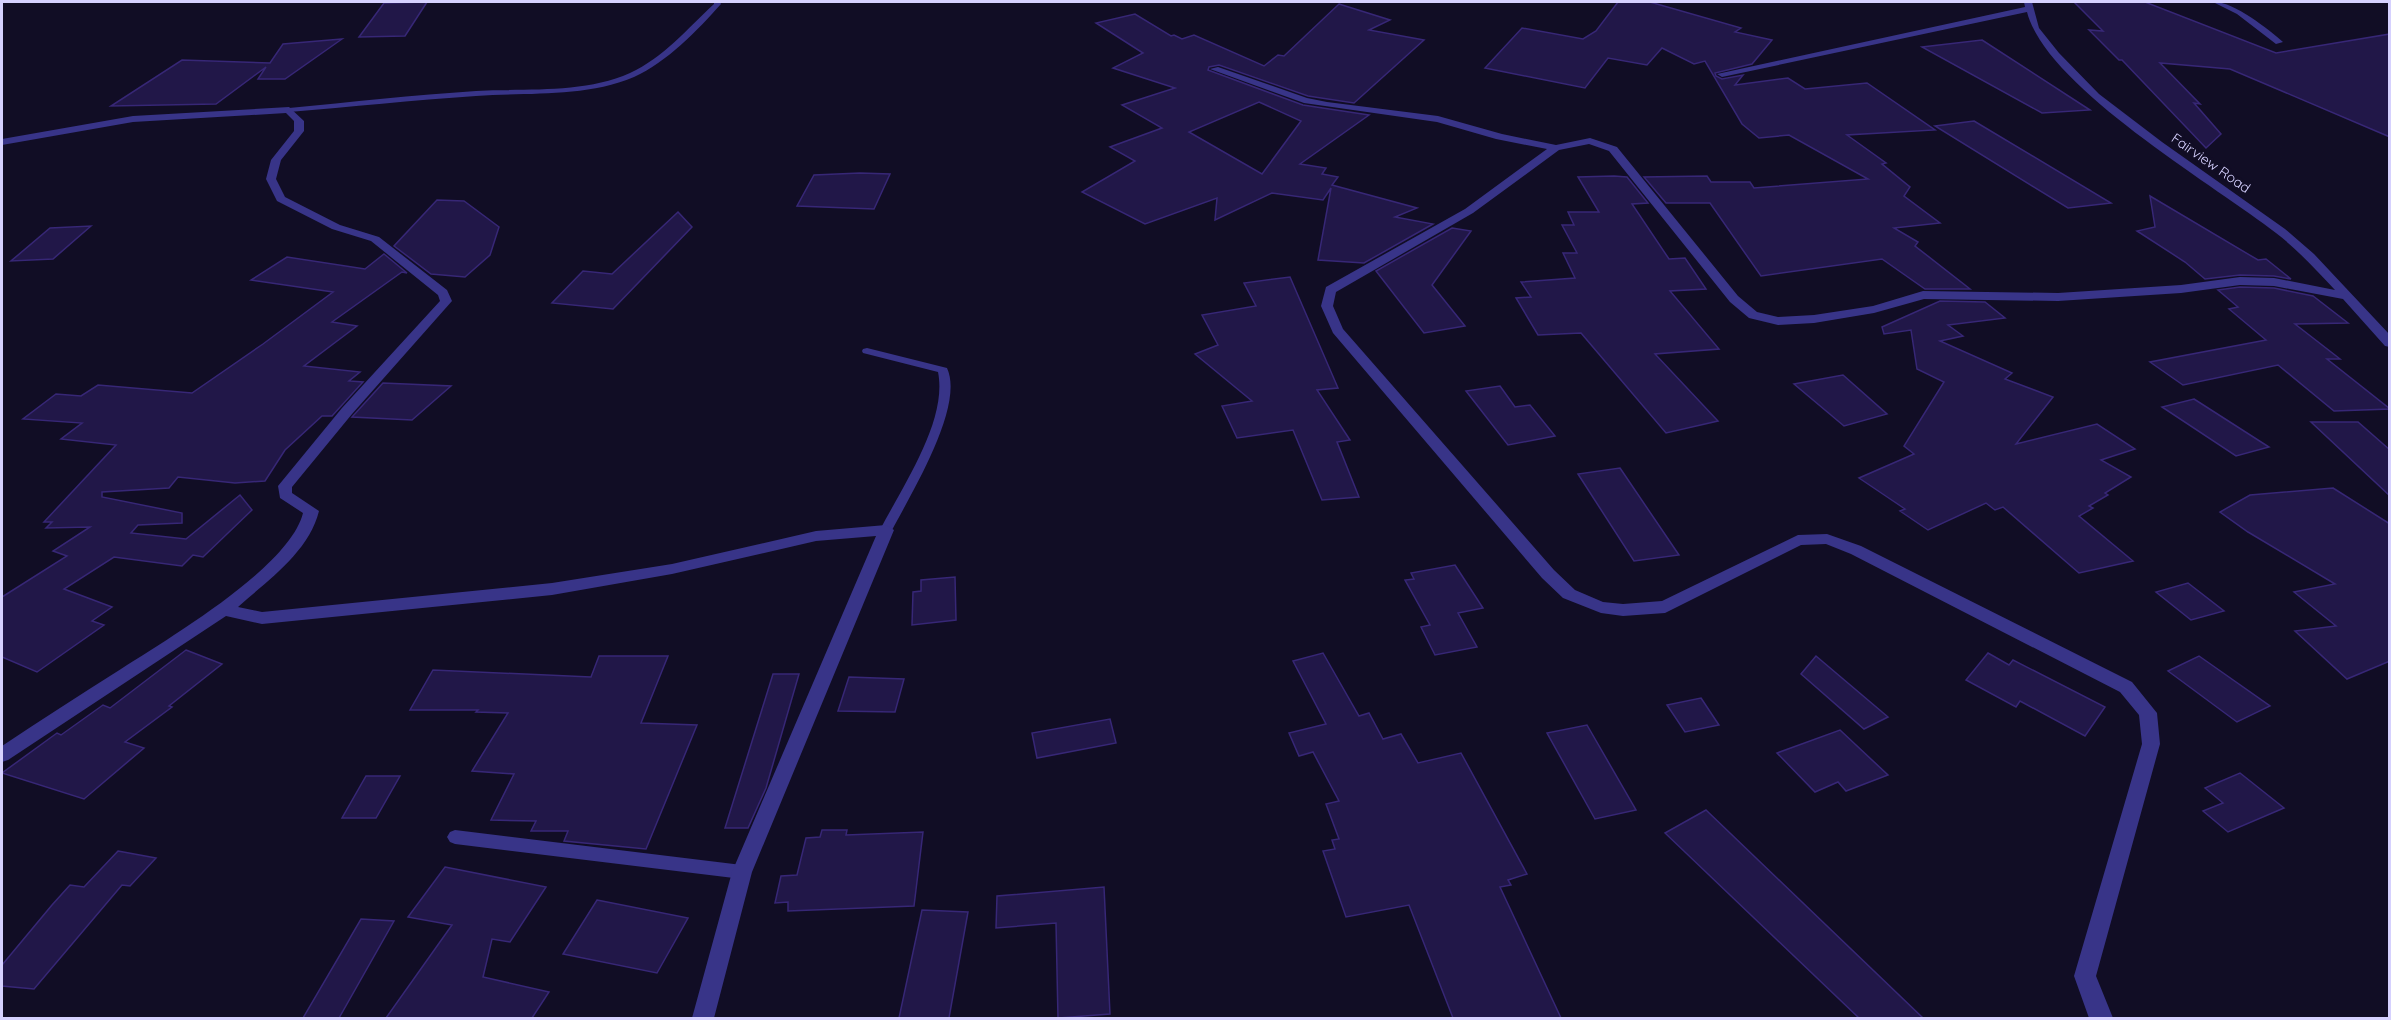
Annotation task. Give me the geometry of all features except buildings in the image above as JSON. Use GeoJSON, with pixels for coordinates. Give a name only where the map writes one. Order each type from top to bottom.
{"type":"FeatureCollection","features":[{"type":"Feature","properties":{"kind":"street"},"geometry":{"type":"LineString","coordinates":[[1722,74],[2029,5]]}},
{"type":"Feature","properties":{"kind":"street","name":"Fairview Road"},"geometry":{"type":"LineString","coordinates":[[2029,5],[2035,28],[2056,55],[2096,96],[2158,144],[2281,231],[2310,256],[2390,343]]}},
{"type":"Feature","properties":{"kind":"street"},"geometry":{"type":"LineString","coordinates":[[1215,69],[1304,100],[1327,105],[1438,119],[1516,141],[1556,148],[1590,141],[1613,149],[1734,299],[1753,315],[1778,321],[1814,319],[1874,309],[1923,295],[2058,297],[2181,289],[2240,281],[2274,282],[2346,296]]}},
{"type":"Feature","properties":{"kind":"street"},"geometry":{"type":"LineString","coordinates":[[2,142],[133,119],[289,110],[299,121],[299,131],[276,160],[271,179],[281,199],[336,227],[375,239],[443,293],[446,301],[340,420],[285,486],[285,495],[311,511],[307,528],[284,557],[224,610],[2,755]]}},
{"type":"Feature","properties":{"kind":"street"},"geometry":{"type":"LineString","coordinates":[[1556,148],[1469,211],[1330,290],[1327,306],[1337,330],[1548,574],[1569,594],[1600,607],[1623,610],[1665,607],[1798,540],[1827,539],[1856,550],[2126,687],[2148,713],[2151,744],[2085,976],[2098,1014],[2102,1018]]}},
{"type":"Feature","properties":{"kind":"street"},"geometry":{"type":"LineString","coordinates":[[224,610],[262,618],[552,589],[672,569],[816,536],[886,530],[742,873],[703,1018]]}},
{"type":"Feature","properties":{"kind":"lane"},"geometry":{"type":"LineString","coordinates":[[289,110],[498,92],[567,90],[601,84],[634,74],[671,48],[718,4],[717,2]]}},
{"type":"Feature","properties":{"kind":"lane"},"geometry":{"type":"LineString","coordinates":[[2216,2],[2239,13],[2279,42]]}},
{"type":"Feature","properties":{"kind":"lane"},"geometry":{"type":"LineString","coordinates":[[867,351],[943,370],[948,379],[940,421],[886,530]]}},
{"type":"Feature","properties":{"kind":"lane"},"geometry":{"type":"LineString","coordinates":[[455,837],[742,873]]}}]}
